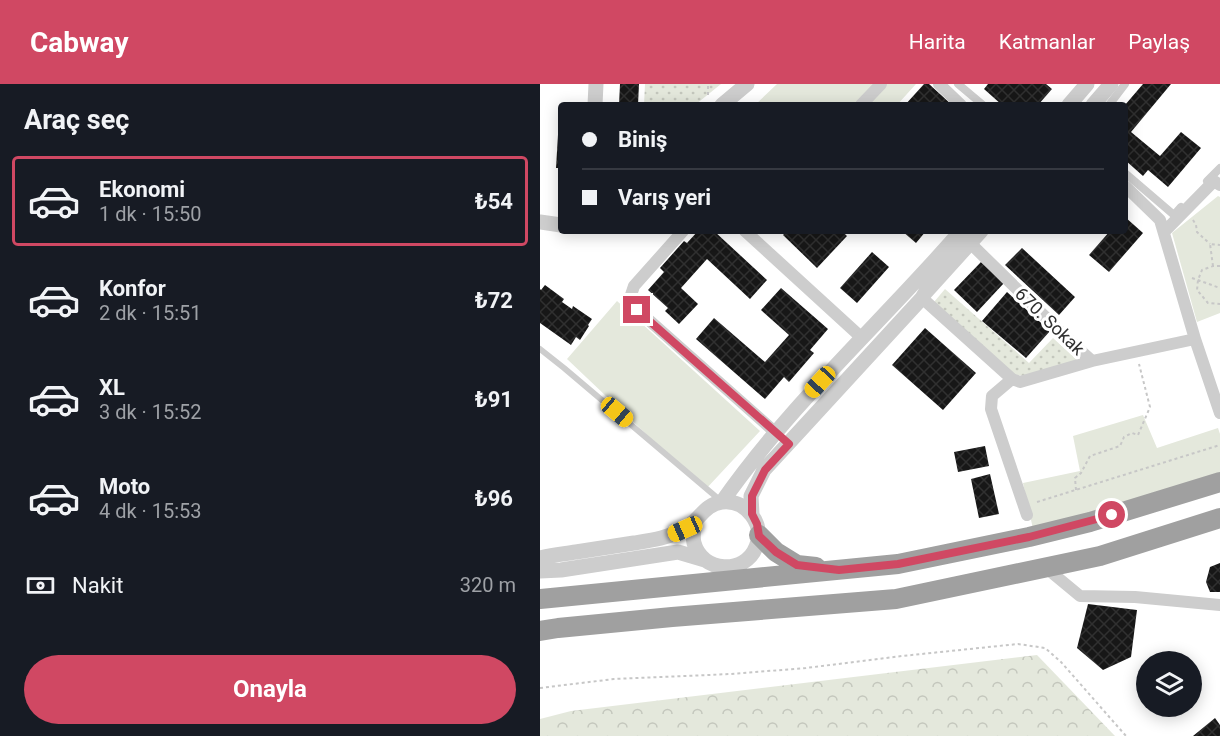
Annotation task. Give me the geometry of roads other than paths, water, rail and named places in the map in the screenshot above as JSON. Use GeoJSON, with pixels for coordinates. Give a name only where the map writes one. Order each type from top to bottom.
{"type":"FeatureCollection","features":[{"type":"Feature","properties":{"kind":"highway"},"geometry":{"type":"LineString","coordinates":[[540,599],[898,564],[1090,522],[1220,482]]}},
{"type":"Feature","properties":{"kind":"highway"},"geometry":{"type":"LineString","coordinates":[[540,631],[672,617],[896,599],[1100,556],[1220,518]]}},
{"type":"Feature","properties":{"kind":"highway"},"geometry":{"type":"LineString","coordinates":[[759,536],[776,552],[797,565],[839,570]]}},
{"type":"Feature","properties":{"kind":"street"},"geometry":{"type":"LineString","coordinates":[[595,102],[596,84]]}},
{"type":"Feature","properties":{"kind":"street"},"geometry":{"type":"LineString","coordinates":[[726,102],[747,84]]}},
{"type":"Feature","properties":{"kind":"street"},"geometry":{"type":"LineString","coordinates":[[738,102],[753,84]]}},
{"type":"Feature","properties":{"kind":"street"},"geometry":{"type":"LineString","coordinates":[[864,102],[881,84]]}},
{"type":"Feature","properties":{"kind":"street"},"geometry":{"type":"LineString","coordinates":[[939,84],[958,102]]}},
{"type":"Feature","properties":{"kind":"street"},"geometry":{"type":"LineString","coordinates":[[958,84],[979,102]]}},
{"type":"Feature","properties":{"kind":"street"},"geometry":{"type":"LineString","coordinates":[[1063,102],[1078,84]]}},
{"type":"Feature","properties":{"kind":"street"},"geometry":{"type":"LineString","coordinates":[[1072,102],[1087,84]]}},
{"type":"Feature","properties":{"kind":"street"},"geometry":{"type":"LineString","coordinates":[[1096,102],[1111,84]]}},
{"type":"Feature","properties":{"kind":"street"},"geometry":{"type":"LineString","coordinates":[[1111,102],[1125,84]]}},
{"type":"Feature","properties":{"kind":"street"},"geometry":{"type":"LineString","coordinates":[[1128,176],[1174,215],[1220,168]]}},
{"type":"Feature","properties":{"kind":"street"},"geometry":{"type":"LineString","coordinates":[[1164,232],[1214,182],[1220,185]]}},
{"type":"Feature","properties":{"kind":"street"},"geometry":{"type":"LineString","coordinates":[[1128,189],[1160,220],[1194,339],[1220,413]]}},
{"type":"Feature","properties":{"kind":"street"},"geometry":{"type":"LineString","coordinates":[[542,225],[558,225]]}},
{"type":"Feature","properties":{"kind":"street"},"geometry":{"type":"LineString","coordinates":[[680,234],[634,286],[631,295],[633,306],[789,444]]}},
{"type":"Feature","properties":{"kind":"street"},"geometry":{"type":"LineString","coordinates":[[748,234],[862,338]]}},
{"type":"Feature","properties":{"kind":"street"},"geometry":{"type":"LineString","coordinates":[[722,502],[793,411],[964,236]]}},
{"type":"Feature","properties":{"kind":"street"},"geometry":{"type":"LineString","coordinates":[[752,514],[752,496],[765,470],[922,298],[964,236]]}},
{"type":"Feature","properties":{"kind":"street","name":"670. Sokak"},"geometry":{"type":"LineString","coordinates":[[964,236],[1092,361],[1194,339]]}},
{"type":"Feature","properties":{"kind":"street"},"geometry":{"type":"LineString","coordinates":[[922,298],[1012,379],[1020,382],[1092,361]]}},
{"type":"Feature","properties":{"kind":"street"},"geometry":{"type":"LineString","coordinates":[[1012,379],[992,396],[991,409],[1026,511]]}},
{"type":"Feature","properties":{"kind":"street"},"geometry":{"type":"LineString","coordinates":[[540,558],[664,538],[685,529],[712,505],[722,502],[734,502],[752,514],[759,536],[752,555],[735,567],[724,568],[678,552],[561,570],[540,571]]}},
{"type":"Feature","properties":{"kind":"street"},"geometry":{"type":"LineString","coordinates":[[696,520],[693,531],[694,542],[698,552],[705,560]]}},
{"type":"Feature","properties":{"kind":"street"},"geometry":{"type":"LineString","coordinates":[[1045,567],[1080,596],[1135,597],[1220,605]]}},
{"type":"Feature","properties":{"kind":"lane"},"geometry":{"type":"LineString","coordinates":[[540,349],[722,502]]}}]}
